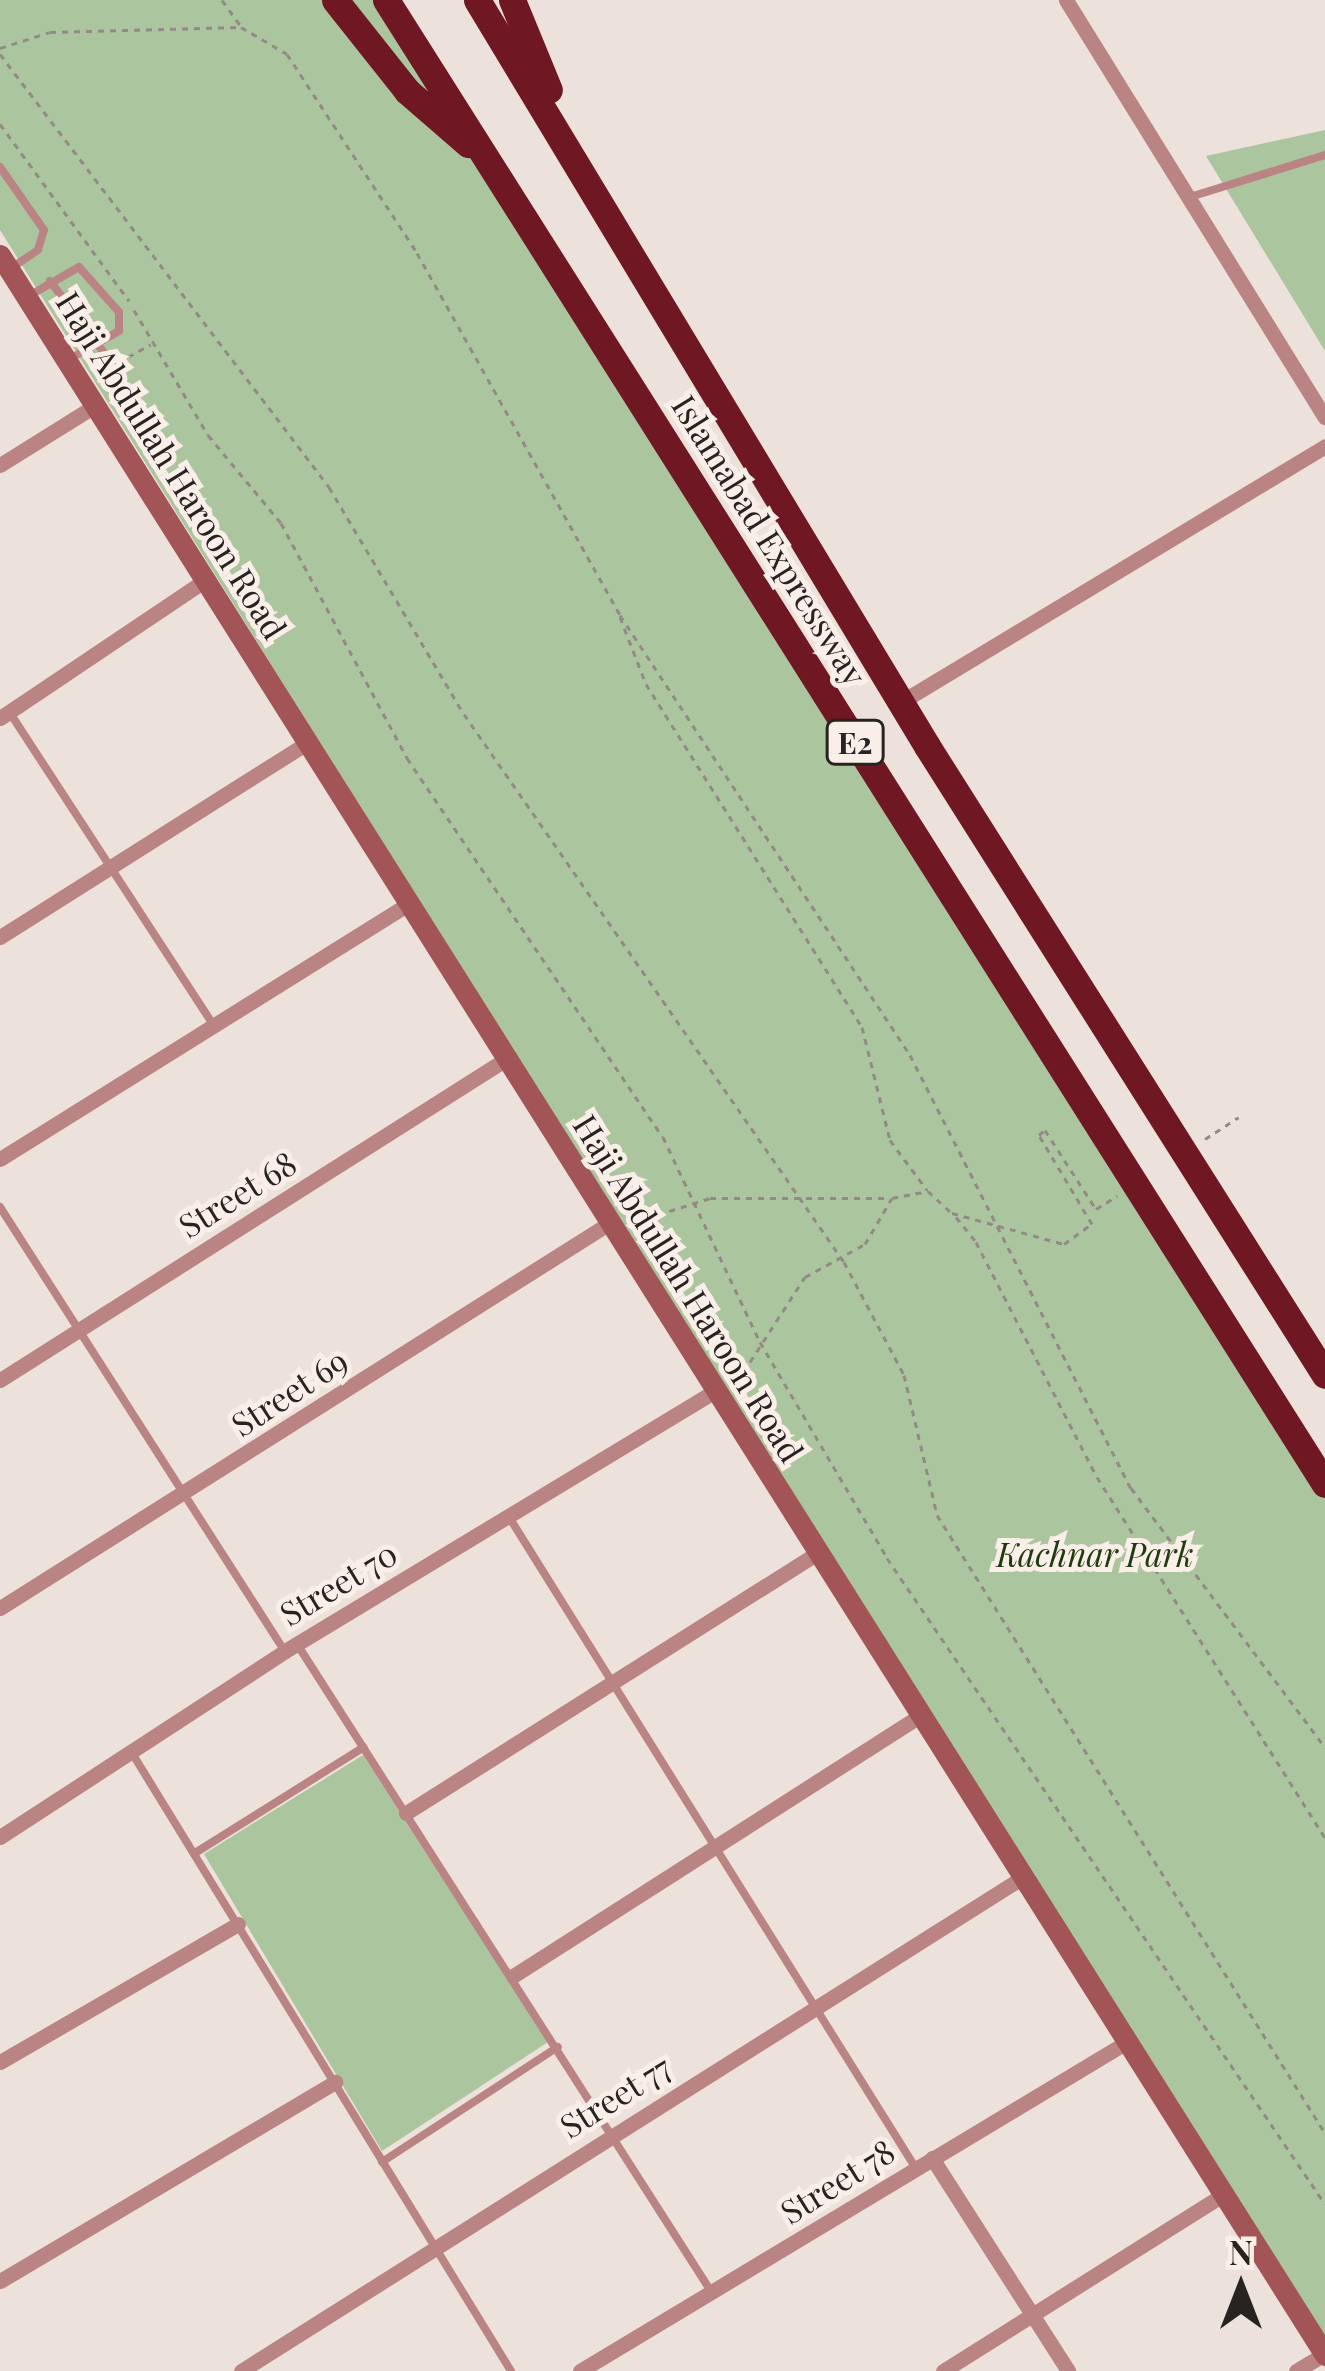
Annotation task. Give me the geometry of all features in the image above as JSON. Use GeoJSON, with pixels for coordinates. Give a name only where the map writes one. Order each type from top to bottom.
{"type":"FeatureCollection","features":[{"type":"Feature","properties":{"kind":"highway"},"geometry":{"type":"LineString","coordinates":[[335,0],[407,91],[494,167]]}},
{"type":"Feature","properties":{"kind":"highway","name":"Islamabad Expressway"},"geometry":{"type":"LineString","coordinates":[[386,0],[1325,1484]]}},
{"type":"Feature","properties":{"kind":"highway","name":"Islamabad Expressway"},"geometry":{"type":"LineString","coordinates":[[477,0],[577,158],[901,702],[1325,1375]]}},
{"type":"Feature","properties":{"kind":"highway"},"geometry":{"type":"LineString","coordinates":[[514,1],[577,158]]}},
{"type":"Feature","properties":{"kind":"street"},"geometry":{"type":"LineString","coordinates":[[1066,0],[1325,417]]}},
{"type":"Feature","properties":{"kind":"street","name":"Haji Abdullah Haroon Road"},"geometry":{"type":"LineString","coordinates":[[5,262],[918,1717],[1325,2355]]}},
{"type":"Feature","properties":{"kind":"street"},"geometry":{"type":"LineString","coordinates":[[0,465],[96,405]]}},
{"type":"Feature","properties":{"kind":"street"},"geometry":{"type":"LineString","coordinates":[[901,702],[1325,446]]}},
{"type":"Feature","properties":{"kind":"street"},"geometry":{"type":"LineString","coordinates":[[5,715],[205,580]]}},
{"type":"Feature","properties":{"kind":"street"},"geometry":{"type":"LineString","coordinates":[[0,937],[307,742]]}},
{"type":"Feature","properties":{"kind":"street"},"geometry":{"type":"LineString","coordinates":[[3,1150],[216,1028],[409,903]]}},
{"type":"Feature","properties":{"kind":"street","name":"Street 68"},"geometry":{"type":"LineString","coordinates":[[0,1380],[506,1059]]}},
{"type":"Feature","properties":{"kind":"street","name":"Street 69"},"geometry":{"type":"LineString","coordinates":[[0,1608],[610,1227]]}},
{"type":"Feature","properties":{"kind":"street","name":"Street 70"},"geometry":{"type":"LineString","coordinates":[[0,1837],[291,1647],[715,1391]]}},
{"type":"Feature","properties":{"kind":"street"},"geometry":{"type":"LineString","coordinates":[[406,1814],[817,1554]]}},
{"type":"Feature","properties":{"kind":"street"},"geometry":{"type":"LineString","coordinates":[[513,1976],[918,1717]]}},
{"type":"Feature","properties":{"kind":"street","name":"Street 77"},"geometry":{"type":"LineString","coordinates":[[241,2371],[611,2133],[1023,1877]]}},
{"type":"Feature","properties":{"kind":"street"},"geometry":{"type":"LineString","coordinates":[[0,2062],[238,1924]]}},
{"type":"Feature","properties":{"kind":"street","name":"Street 78"},"geometry":{"type":"LineString","coordinates":[[580,2371],[1125,2043]]}},
{"type":"Feature","properties":{"kind":"street"},"geometry":{"type":"LineString","coordinates":[[0,2281],[335,2082]]}},
{"type":"Feature","properties":{"kind":"street"},"geometry":{"type":"LineString","coordinates":[[932,2158],[1068,2371]]}},
{"type":"Feature","properties":{"kind":"street"},"geometry":{"type":"LineString","coordinates":[[943,2371],[1224,2194]]}},
{"type":"Feature","properties":{"kind":"street"},"geometry":{"type":"LineString","coordinates":[[1296,2371],[1325,2355]]}},
{"type":"Feature","properties":{"kind":"lane"},"geometry":{"type":"LineString","coordinates":[[1189,198],[1325,155]]}},
{"type":"Feature","properties":{"kind":"lane"},"geometry":{"type":"LineString","coordinates":[[0,166],[44,230],[38,250],[5,262]]}},
{"type":"Feature","properties":{"kind":"lane"},"geometry":{"type":"LineString","coordinates":[[27,297],[74,267],[94,278],[122,318],[119,331],[67,361]]}},
{"type":"Feature","properties":{"kind":"lane"},"geometry":{"type":"LineString","coordinates":[[50,280],[113,365]]}},
{"type":"Feature","properties":{"kind":"lane"},"geometry":{"type":"LineString","coordinates":[[5,715],[216,1028]]}},
{"type":"Feature","properties":{"kind":"lane"},"geometry":{"type":"LineString","coordinates":[[0,1207],[183,1495],[364,1747],[713,2294]]}},
{"type":"Feature","properties":{"kind":"lane"},"geometry":{"type":"LineString","coordinates":[[508,1516],[915,2168]]}},
{"type":"Feature","properties":{"kind":"lane"},"geometry":{"type":"LineString","coordinates":[[195,1853],[364,1747]]}},
{"type":"Feature","properties":{"kind":"lane"},"geometry":{"type":"LineString","coordinates":[[131,1752],[511,2371]]}},
{"type":"Feature","properties":{"kind":"lane"},"geometry":{"type":"LineString","coordinates":[[382,2162],[558,2047]]}},
{"type":"Feature","properties":{"kind":"path"},"geometry":{"type":"LineString","coordinates":[[222,0],[241,27],[287,54],[417,253],[620,615],[910,1055],[1003,1228],[1131,1488],[1325,1747]]}},
{"type":"Feature","properties":{"kind":"path"},"geometry":{"type":"LineString","coordinates":[[241,27],[50,32],[0,51],[329,487],[464,714],[844,1262],[904,1376],[937,1515],[1325,2133]]}},
{"type":"Feature","properties":{"kind":"path"},"geometry":{"type":"LineString","coordinates":[[0,124],[94,244],[208,435],[281,523],[407,758],[663,1137],[688,1200],[760,1342],[943,1645],[1325,2204]]}},
{"type":"Feature","properties":{"kind":"path"},"geometry":{"type":"LineString","coordinates":[[113,365],[153,343]]}},
{"type":"Feature","properties":{"kind":"path"},"geometry":{"type":"LineString","coordinates":[[620,615],[646,684],[862,1027],[890,1140],[928,1191],[976,1242],[1097,1478],[1325,1838]]}},
{"type":"Feature","properties":{"kind":"path"},"geometry":{"type":"LineString","coordinates":[[1218,1130],[1239,1117]]}},
{"type":"Feature","properties":{"kind":"path"},"geometry":{"type":"LineString","coordinates":[[952,1213],[1064,1244],[1091,1224],[1039,1135],[1045,1130],[1096,1209],[1102,1205]]}},
{"type":"Feature","properties":{"kind":"path"},"geometry":{"type":"LineString","coordinates":[[610,1227],[688,1200],[797,1194],[892,1198],[928,1191]]}},
{"type":"Feature","properties":{"kind":"path"},"geometry":{"type":"LineString","coordinates":[[715,1391],[738,1381],[806,1277],[844,1262],[892,1198]]}},
{"type":"Feature","properties":{"kind":"green space","name":"Kachnar Park"},"geometry":{"type":"Polygon","coordinates":[[[0,0],[376,0],[1325,1490],[1325,2352],[0,230],[0,0]]]}},
{"type":"Feature","properties":{"kind":"green space"},"geometry":{"type":"Polygon","coordinates":[[[1325,130],[1325,351],[1206,156],[1325,130]]]}},
{"type":"Feature","properties":{"kind":"green space"},"geometry":{"type":"Polygon","coordinates":[[[363,1755],[548,2042],[382,2151],[204,1854],[363,1755]]]}}]}
